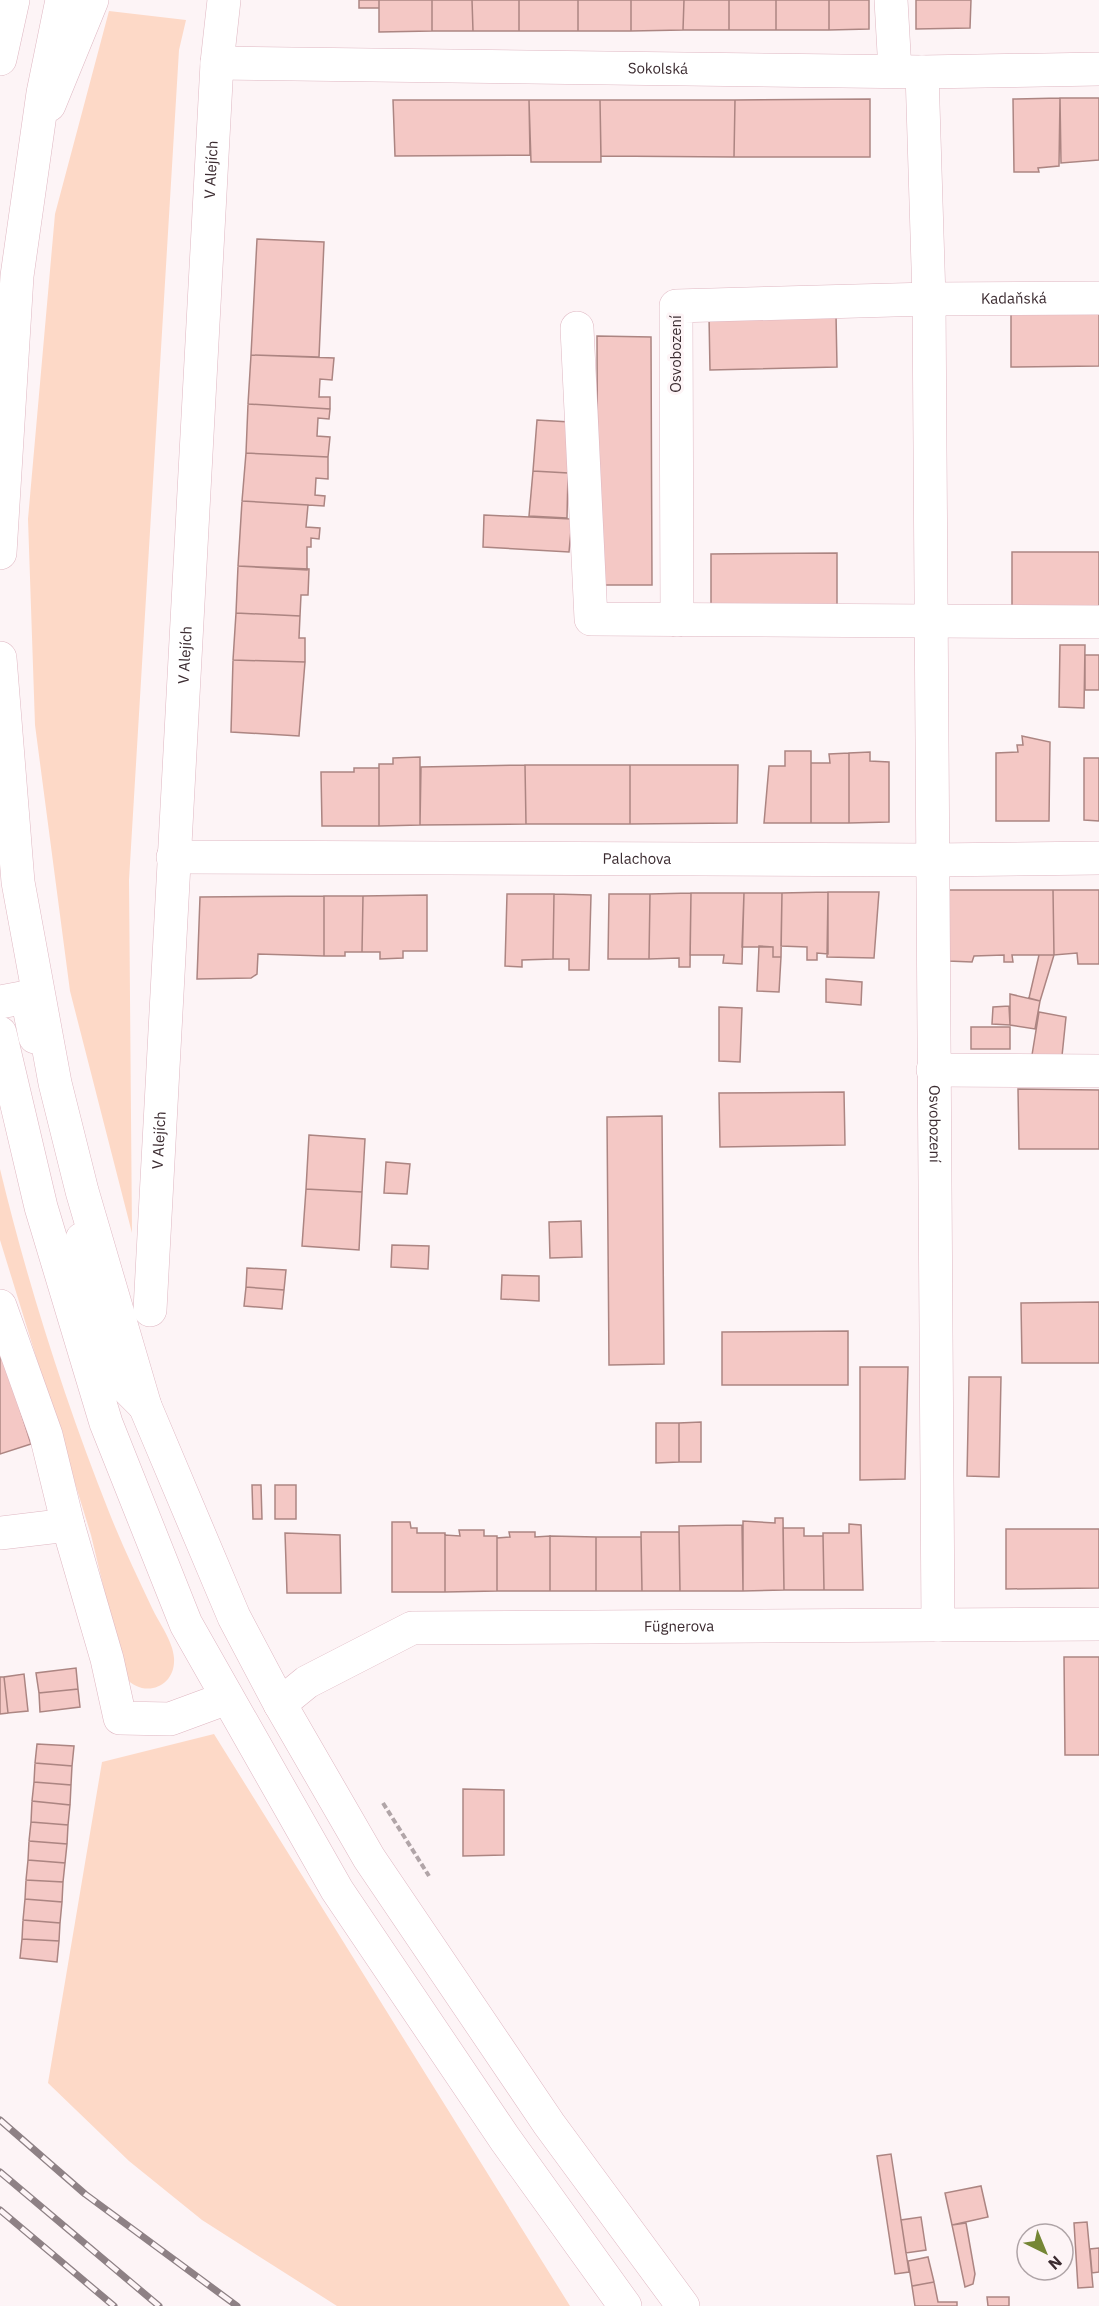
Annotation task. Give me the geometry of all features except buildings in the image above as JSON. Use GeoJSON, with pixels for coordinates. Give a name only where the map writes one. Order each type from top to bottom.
{"type":"FeatureCollection","features":[{"type":"Feature","properties":{"kind":"main road"},"geometry":{"type":"LineString","coordinates":[[0,59],[13,0]]}},
{"type":"Feature","properties":{"kind":"main road"},"geometry":{"type":"LineString","coordinates":[[0,553],[8,275],[38,132],[62,0]]}},
{"type":"Feature","properties":{"kind":"main road"},"geometry":{"type":"LineString","coordinates":[[38,132],[92,0]]}},
{"type":"Feature","properties":{"kind":"main road","name":"V Alejích"},"geometry":{"type":"LineString","coordinates":[[150,1310],[217,63],[224,0]]}},
{"type":"Feature","properties":{"kind":"main road","name":"Osvobození"},"geometry":{"type":"LineString","coordinates":[[891,0],[908,71],[929,299],[938,1625]]}},
{"type":"Feature","properties":{"kind":"main road","name":"Sokolská"},"geometry":{"type":"LineString","coordinates":[[217,63],[908,71],[1099,69]]}},
{"type":"Feature","properties":{"kind":"main road","name":"Kadaňská"},"geometry":{"type":"LineString","coordinates":[[929,299],[1099,298]]}},
{"type":"Feature","properties":{"kind":"main road","name":"Osvobození"},"geometry":{"type":"LineString","coordinates":[[677,620],[676,306],[929,299]]}},
{"type":"Feature","properties":{"kind":"main road"},"geometry":{"type":"LineString","coordinates":[[578,328],[591,619],[1099,622]]}},
{"type":"Feature","properties":{"kind":"main road"},"geometry":{"type":"LineString","coordinates":[[0,658],[18,882],[55,1083],[82,1191],[146,1406],[234,1617],[280,1704],[376,1868],[549,2124],[683,2306]]}},
{"type":"Feature","properties":{"kind":"main road","name":"Palachova"},"geometry":{"type":"LineString","coordinates":[[173,857],[932,860],[1099,858]]}},
{"type":"Feature","properties":{"kind":"main road"},"geometry":{"type":"LineString","coordinates":[[0,1002],[27,997],[113,1374],[146,1406]]}},
{"type":"Feature","properties":{"kind":"main road"},"geometry":{"type":"LineString","coordinates":[[0,1033],[41,1207],[106,1423],[186,1624],[337,1890],[505,2139],[625,2306]]}},
{"type":"Feature","properties":{"kind":"main road"},"geometry":{"type":"LineString","coordinates":[[933,1070],[1099,1071]]}},
{"type":"Feature","properties":{"kind":"main road"},"geometry":{"type":"LineString","coordinates":[[0,1306],[46,1436],[68,1525],[107,1659],[120,1718],[170,1719],[227,1698]]}},
{"type":"Feature","properties":{"kind":"main road"},"geometry":{"type":"LineString","coordinates":[[0,1533],[68,1525]]}},
{"type":"Feature","properties":{"kind":"main road","name":"Fügnerova"},"geometry":{"type":"LineString","coordinates":[[280,1704],[307,1683],[412,1628],[1099,1624]]}},
{"type":"Feature","properties":{"kind":"path"},"geometry":{"type":"LineString","coordinates":[[377,1794],[435,1885]]}},
{"type":"Feature","properties":{"kind":"shaded area"},"geometry":{"type":"Polygon","coordinates":[[[109,11],[186,20],[179,50],[129,880],[132,1233],[70,991],[35,725],[28,519],[55,214],[109,11]]]}},
{"type":"Feature","properties":{"kind":"shaded area"},"geometry":{"type":"Polygon","coordinates":[[[0,1169],[35,1299],[77,1428],[119,1536],[171,1645],[174,1658],[170,1677],[157,1687],[141,1688],[132,1684],[125,1677],[91,1535],[0,1240],[0,1169]]]}},
{"type":"Feature","properties":{"kind":"shaded area"},"geometry":{"type":"Polygon","coordinates":[[[214,1734],[570,2306],[337,2306],[202,2220],[129,2161],[48,2083],[102,1762],[214,1734]]]}},
{"type":"Feature","properties":{"kind":"railway"},"geometry":{"type":"LineString","coordinates":[[0,2120],[85,2194],[237,2306]]}},
{"type":"Feature","properties":{"kind":"railway"},"geometry":{"type":"LineString","coordinates":[[0,2172],[159,2306]]}},
{"type":"Feature","properties":{"kind":"railway"},"geometry":{"type":"LineString","coordinates":[[0,2210],[114,2306]]}}]}
